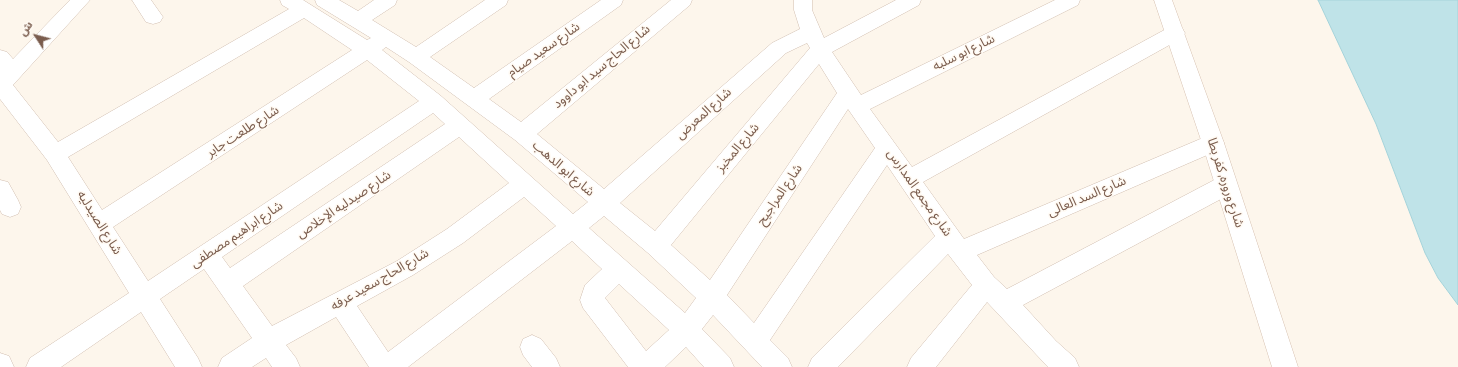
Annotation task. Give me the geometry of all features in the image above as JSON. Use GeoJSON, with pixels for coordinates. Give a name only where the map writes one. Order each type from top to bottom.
{"type":"FeatureCollection","features":[{"type":"Feature","properties":{"kind":"street"},"geometry":{"type":"LineString","coordinates":[[5,81],[81,0]]}},
{"type":"Feature","properties":{"kind":"street"},"geometry":{"type":"LineString","coordinates":[[141,0],[153,17]]}},
{"type":"Feature","properties":{"kind":"street","name":"شارع ابو الدهب"},"geometry":{"type":"LineString","coordinates":[[324,0],[358,20],[377,44],[434,102],[686,330],[721,367]]}},
{"type":"Feature","properties":{"kind":"street"},"geometry":{"type":"LineString","coordinates":[[358,20],[388,0]]}},
{"type":"Feature","properties":{"kind":"street"},"geometry":{"type":"LineString","coordinates":[[416,57],[499,0]]}},
{"type":"Feature","properties":{"kind":"street","name":"شارع سعيد صيام"},"geometry":{"type":"LineString","coordinates":[[474,99],[614,0]]}},
{"type":"Feature","properties":{"kind":"street","name":"شارع الحاج سيد ابو داوود"},"geometry":{"type":"LineString","coordinates":[[522,134],[683,0]]}},
{"type":"Feature","properties":{"kind":"street","name":"شارع مجمع المدارس"},"geometry":{"type":"LineString","coordinates":[[803,0],[803,10],[815,40],[853,99],[955,244],[986,284],[1066,367]]}},
{"type":"Feature","properties":{"kind":"street","name":"شارع المعرض"},"geometry":{"type":"LineString","coordinates":[[388,367],[572,226],[604,204],[779,48],[815,40],[912,0]]}},
{"type":"Feature","properties":{"kind":"street","name":"شارع ابو سلبه"},"geometry":{"type":"LineString","coordinates":[[853,99],[1071,0]]}},
{"type":"Feature","properties":{"kind":"street","name":"شارع وروره, كفر بطا"},"geometry":{"type":"LineString","coordinates":[[1163,0],[1226,185],[1285,367]]}},
{"type":"Feature","properties":{"kind":"street"},"geometry":{"type":"LineString","coordinates":[[55,154],[296,5]]}},
{"type":"Feature","properties":{"kind":"street","name":"شارع ابو الدهب"},"geometry":{"type":"LineString","coordinates":[[296,5],[377,44],[416,57],[522,134],[656,246],[712,297],[779,367]]}},
{"type":"Feature","properties":{"kind":"street"},"geometry":{"type":"LineString","coordinates":[[909,179],[1175,33]]}},
{"type":"Feature","properties":{"kind":"street","name":"شارع المخبز"},"geometry":{"type":"LineString","coordinates":[[656,246],[815,40]]}},
{"type":"Feature","properties":{"kind":"street","name":"شارع طلعت جابر"},"geometry":{"type":"LineString","coordinates":[[99,224],[377,44]]}},
{"type":"Feature","properties":{"kind":"street","name":"شارع الصيدليه"},"geometry":{"type":"LineString","coordinates":[[0,57],[5,81],[55,154],[190,367]]}},
{"type":"Feature","properties":{"kind":"street","name":"شارع المراجيح"},"geometry":{"type":"LineString","coordinates":[[647,367],[686,330],[712,297],[853,99]]}},
{"type":"Feature","properties":{"kind":"street","name":"شارع ابراهيم مصطفى"},"geometry":{"type":"LineString","coordinates":[[39,367],[434,102]]}},
{"type":"Feature","properties":{"kind":"street","name":"شارع صيدليه الإخلاص"},"geometry":{"type":"LineString","coordinates":[[227,284],[460,125]]}},
{"type":"Feature","properties":{"kind":"street","name":"شارع السد العالى"},"geometry":{"type":"LineString","coordinates":[[955,244],[1212,143]]}},
{"type":"Feature","properties":{"kind":"street"},"geometry":{"type":"LineString","coordinates":[[755,342],[887,147]]}},
{"type":"Feature","properties":{"kind":"street","name":"شارع الحاج سعيد عرفه"},"geometry":{"type":"LineString","coordinates":[[231,367],[269,341],[341,304],[405,268],[455,236],[524,184]]}},
{"type":"Feature","properties":{"kind":"street"},"geometry":{"type":"LineString","coordinates":[[1005,302],[1226,185]]}},
{"type":"Feature","properties":{"kind":"street"},"geometry":{"type":"LineString","coordinates":[[821,367],[955,244]]}},
{"type":"Feature","properties":{"kind":"street"},"geometry":{"type":"LineString","coordinates":[[207,255],[287,367]]}},
{"type":"Feature","properties":{"kind":"street"},"geometry":{"type":"LineString","coordinates":[[618,270],[593,293],[592,300],[644,367]]}},
{"type":"Feature","properties":{"kind":"street"},"geometry":{"type":"LineString","coordinates":[[920,367],[986,284]]}},
{"type":"Feature","properties":{"kind":"street"},"geometry":{"type":"LineString","coordinates":[[341,304],[384,367]]}},
{"type":"Feature","properties":{"kind":"street"},"geometry":{"type":"LineString","coordinates":[[532,347],[547,367]]}},
{"type":"Feature","properties":{"kind":"water"},"geometry":{"type":"Polygon","coordinates":[[[1318,0],[1458,0],[1458,305],[1438,278],[1425,253],[1376,124],[1318,0]]]}}]}
